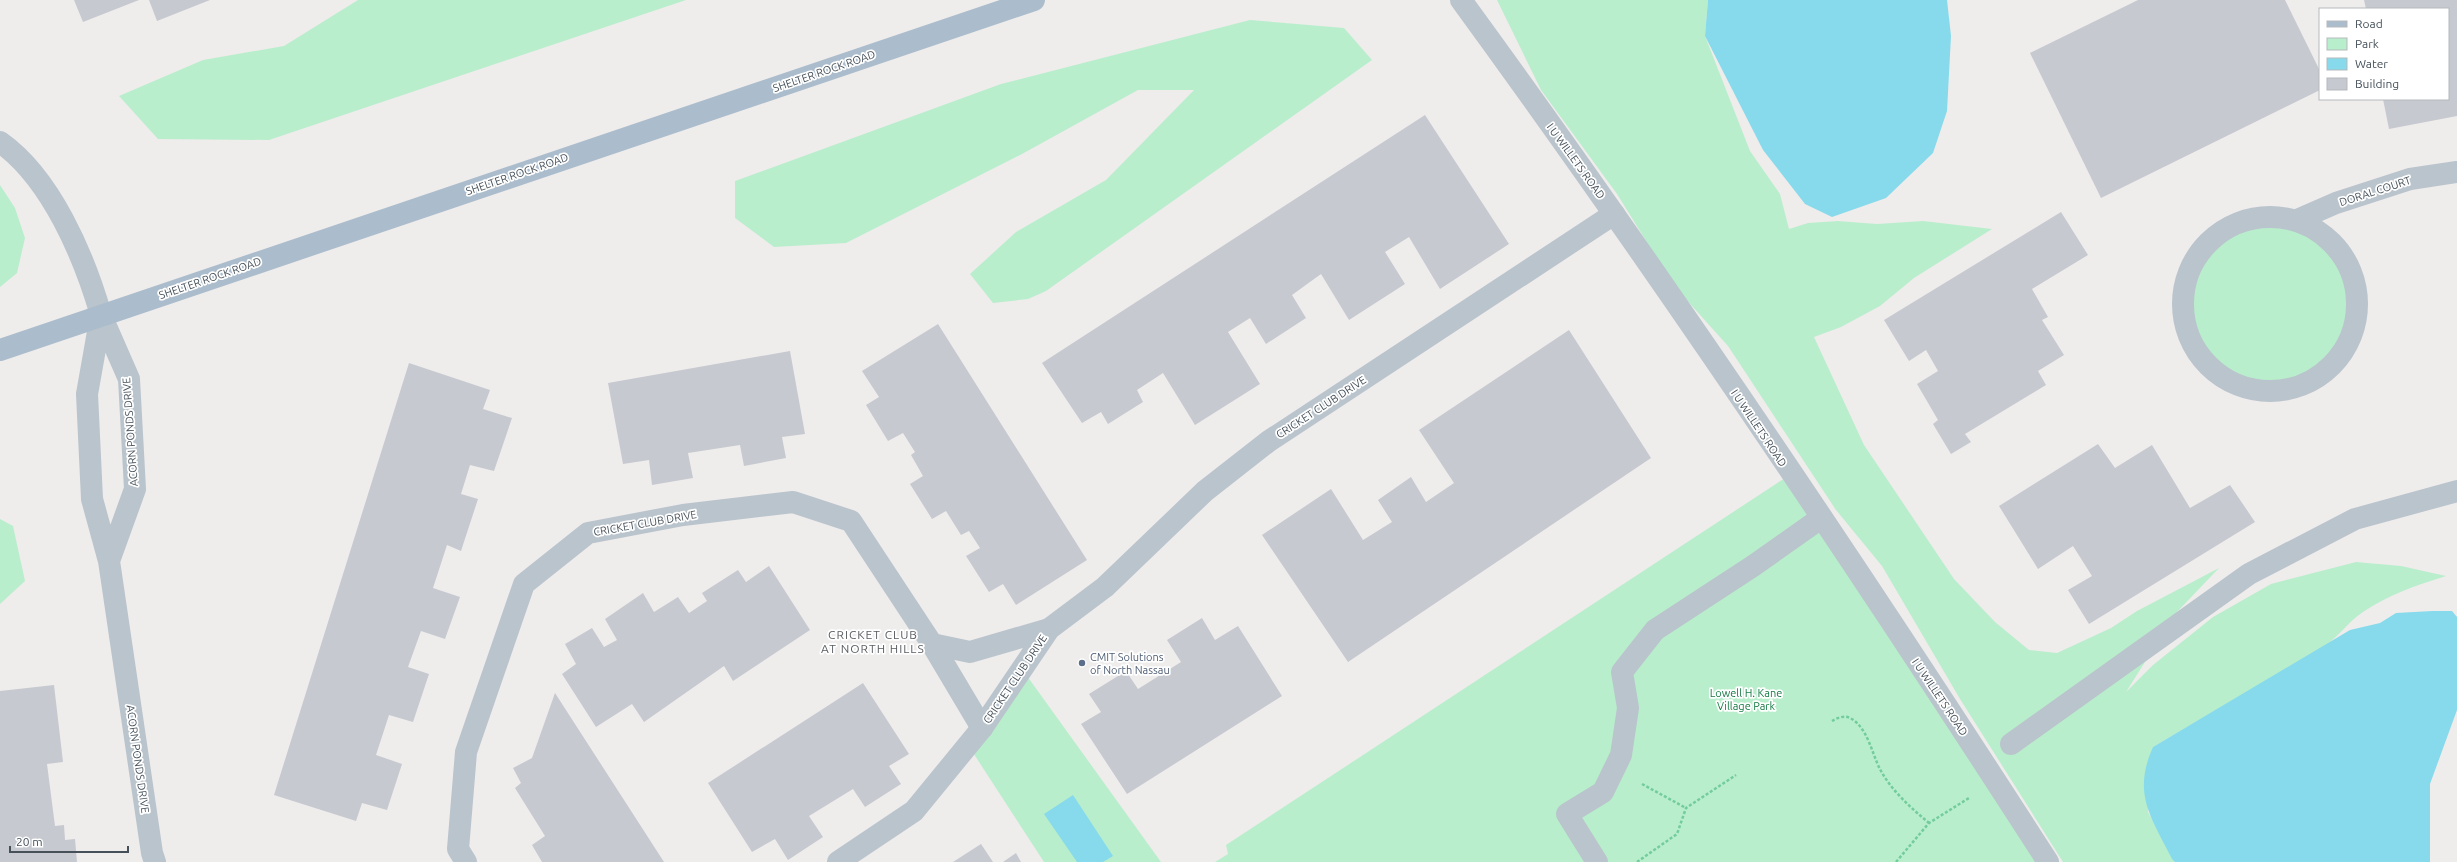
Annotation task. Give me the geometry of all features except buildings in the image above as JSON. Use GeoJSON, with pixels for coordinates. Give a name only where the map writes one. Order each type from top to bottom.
{"type":"FeatureCollection","features":[{"type":"Feature","properties":{"kind":"main road","name":"SHELTER ROCK ROAD"},"geometry":{"type":"LineString","coordinates":[[0,350],[1034,0]]}},
{"type":"Feature","properties":{"kind":"street","name":"I U WILLETS ROAD"},"geometry":{"type":"LineString","coordinates":[[1461,0],[1614,214],[1821,518],[2048,862]]}},
{"type":"Feature","properties":{"kind":"street"},"geometry":{"type":"LineString","coordinates":[[0,142],[26,165],[67,225],[90,274],[101,315]]}},
{"type":"Feature","properties":{"kind":"street","name":"DORAL COURT"},"geometry":{"type":"LineString","coordinates":[[2296,220],[2319,231],[2338,248],[2352,273],[2358,302],[2353,330],[2340,356],[2319,376],[2294,388],[2266,391],[2239,385],[2215,371],[2197,351],[2186,325],[2183,297],[2190,270],[2204,247],[2225,229],[2248,219],[2266,217],[2296,220],[2336,203],[2410,179],[2457,172]]}},
{"type":"Feature","properties":{"kind":"street","name":"CRICKET CLUB DRIVE"},"geometry":{"type":"LineString","coordinates":[[838,862],[914,811],[982,728],[1049,629],[1105,587],[1205,491],[1257,450],[1614,214]]}},
{"type":"Feature","properties":{"kind":"street","name":"ACORN PONDS DRIVE"},"geometry":{"type":"LineString","coordinates":[[101,315],[129,379],[135,489],[109,561]]}},
{"type":"Feature","properties":{"kind":"street","name":"ACORN PONDS DRIVE"},"geometry":{"type":"LineString","coordinates":[[101,315],[87,394],[92,500],[109,561],[152,853],[155,862]]}},
{"type":"Feature","properties":{"kind":"street"},"geometry":{"type":"LineString","coordinates":[[2011,744],[2249,574],[2355,519],[2457,491]]}},
{"type":"Feature","properties":{"kind":"street","name":"CRICKET CLUB DRIVE"},"geometry":{"type":"LineString","coordinates":[[466,862],[458,849],[466,752],[524,584],[588,533],[683,515],[793,502],[850,521],[932,644],[982,728]]}},
{"type":"Feature","properties":{"kind":"street"},"geometry":{"type":"LineString","coordinates":[[1597,862],[1567,814],[1603,792],[1621,755],[1628,708],[1622,672],[1655,630],[1753,566],[1821,518]]}},
{"type":"Feature","properties":{"kind":"street","name":"CRICKET CLUB DRIVE"},"geometry":{"type":"LineString","coordinates":[[932,644],[970,652],[1049,629]]}},
{"type":"Feature","properties":{"kind":"path"},"geometry":{"type":"LineString","coordinates":[[1832,721],[1839,717],[1849,717],[1860,727],[1881,771],[1906,803],[1929,823]]}},
{"type":"Feature","properties":{"kind":"path"},"geometry":{"type":"LineString","coordinates":[[1614,769],[1686,808]]}},
{"type":"Feature","properties":{"kind":"path"},"geometry":{"type":"LineString","coordinates":[[1637,862],[1677,834],[1686,808],[1736,775]]}},
{"type":"Feature","properties":{"kind":"path"},"geometry":{"type":"LineString","coordinates":[[1896,862],[1929,823],[1972,796]]}},
{"type":"Feature","properties":{"kind":"green space"},"geometry":{"type":"Polygon","coordinates":[[[358,0],[686,0],[269,140],[158,139],[119,96],[203,60],[284,46],[358,0]]]}},
{"type":"Feature","properties":{"kind":"green space"},"geometry":{"type":"Polygon","coordinates":[[[1497,0],[1708,0],[1705,36],[1750,151],[1780,194],[1789,229],[1808,223],[1838,221],[1877,224],[1923,221],[1992,229],[1914,278],[1880,306],[1841,327],[1814,337],[1864,445],[1954,579],[1995,622],[2029,650],[2057,653],[2111,628],[2137,611],[2219,568],[2176,613],[2126,692],[2153,665],[2213,617],[2271,584],[2356,562],[2401,566],[2446,576],[2382,600],[2348,624],[2324,647],[2153,747],[2148,812],[2175,862],[2063,862],[1960,699],[1882,566],[1836,510],[1728,346],[1674,286],[1617,194],[1541,90],[1497,0]]]}},
{"type":"Feature","properties":{"kind":"green space"},"geometry":{"type":"Polygon","coordinates":[[[1250,20],[1344,28],[1372,60],[1046,291],[1028,299],[993,303],[970,274],[1016,232],[1106,180],[1194,90],[1138,90],[1022,154],[846,243],[774,247],[735,218],[735,181],[1001,84],[1250,20]]]}},
{"type":"Feature","properties":{"kind":"green space"},"geometry":{"type":"Polygon","coordinates":[[[0,185],[15,208],[25,238],[17,273],[0,287],[0,185]]]}},
{"type":"Feature","properties":{"kind":"green space"},"geometry":{"type":"Polygon","coordinates":[[[2270,217],[2287,219],[2303,224],[2325,237],[2337,249],[2346,263],[2353,279],[2357,304],[2355,321],[2350,337],[2337,359],[2325,371],[2311,380],[2295,387],[2270,391],[2253,389],[2237,384],[2215,371],[2203,359],[2194,345],[2187,329],[2183,304],[2185,287],[2190,271],[2203,249],[2215,237],[2229,228],[2245,221],[2270,217]]]}},
{"type":"Feature","properties":{"kind":"green space","name":"Lowell H. Kane Village Park"},"geometry":{"type":"Polygon","coordinates":[[[1791,474],[2048,862],[1215,862],[1228,854],[1226,845],[1791,474]]]}},
{"type":"Feature","properties":{"kind":"green space"},"geometry":{"type":"Polygon","coordinates":[[[0,519],[13,526],[25,581],[0,604],[0,519]]]}},
{"type":"Feature","properties":{"kind":"green space"},"geometry":{"type":"Polygon","coordinates":[[[1022,669],[1161,862],[1044,862],[968,745],[1022,669]]]}},
{"type":"Feature","properties":{"kind":"water"},"geometry":{"type":"Polygon","coordinates":[[[1708,0],[1947,0],[1951,36],[1947,111],[1933,153],[1886,198],[1832,217],[1805,204],[1763,150],[1705,36],[1708,0]]]}},
{"type":"Feature","properties":{"kind":"water"},"geometry":{"type":"Polygon","coordinates":[[[2452,611],[2457,617],[2457,710],[2430,784],[2430,862],[2175,862],[2172,859],[2151,817],[2144,792],[2144,778],[2153,747],[2350,630],[2380,623],[2396,613],[2452,611]]]}},
{"type":"Feature","properties":{"kind":"water"},"geometry":{"type":"Polygon","coordinates":[[[1073,795],[1113,856],[1103,862],[1077,862],[1044,814],[1073,795]]]}},
{"type":"Feature","properties":{"kind":"place","name":"CMIT Solutions of North Nassau"},"geometry":{"type":"Point","coordinates":[1082,663]}},
{"type":"Feature","properties":{"kind":"district","name":"CRICKET CLUB AT NORTH HILLS"},"geometry":{"type":"Point","coordinates":[873,642]}}]}
